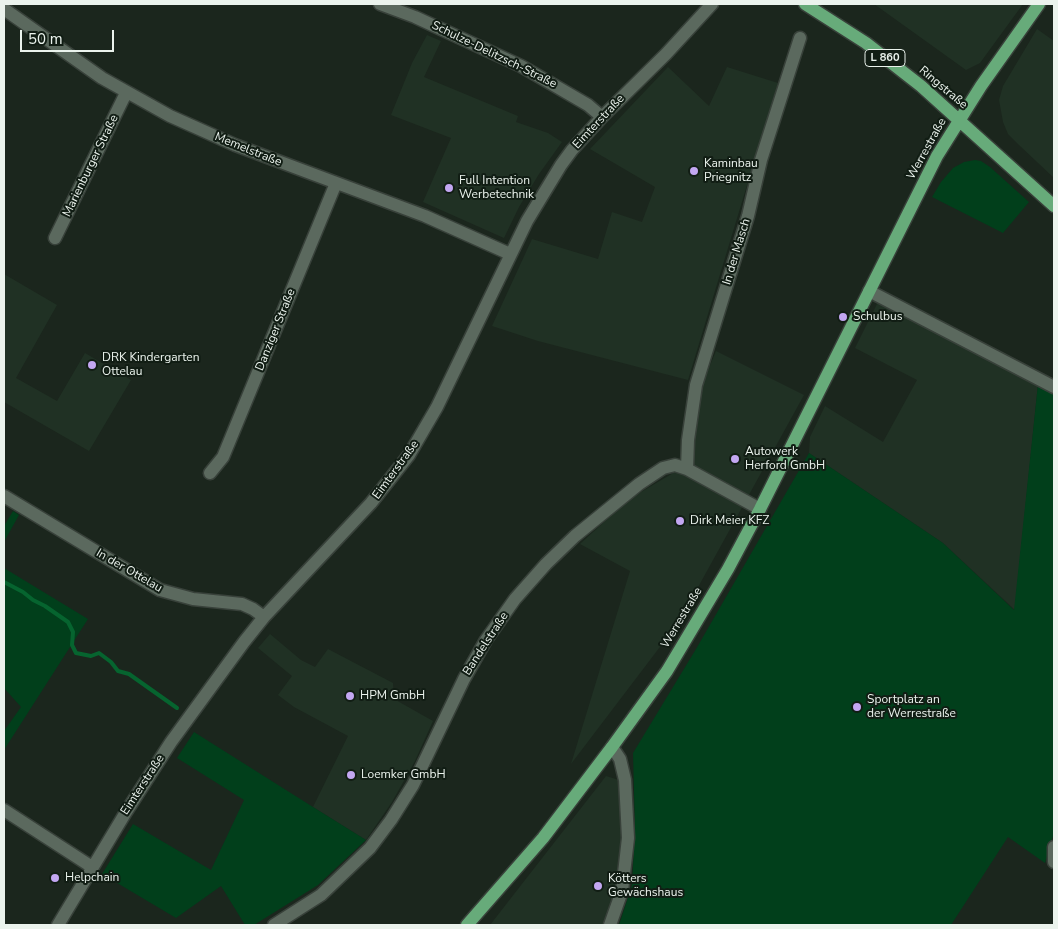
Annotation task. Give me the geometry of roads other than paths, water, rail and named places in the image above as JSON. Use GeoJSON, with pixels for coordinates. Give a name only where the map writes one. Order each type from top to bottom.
{"type":"FeatureCollection","features":[{"type":"Feature","properties":{"kind":"main road","name":"Ringstraße"},"geometry":{"type":"LineString","coordinates":[[805,4],[866,43],[921,86],[1054,206]]}},
{"type":"Feature","properties":{"kind":"main road","name":"Werrestraße"},"geometry":{"type":"LineString","coordinates":[[466,925],[543,838],[667,671],[760,509],[937,156],[959,119],[1039,4]]}},
{"type":"Feature","properties":{"kind":"street","name":"Schulze-Delitzsch-Straße"},"geometry":{"type":"LineString","coordinates":[[380,4],[421,20],[521,66],[588,105],[602,117]]}},
{"type":"Feature","properties":{"kind":"street","name":"Eimterstraße"},"geometry":{"type":"LineString","coordinates":[[58,925],[92,867],[171,742],[264,617],[371,503],[409,454],[442,398],[527,220],[549,183],[572,150],[712,4]]}},
{"type":"Feature","properties":{"kind":"street","name":"Memelstraße"},"geometry":{"type":"LineString","coordinates":[[4,9],[126,93],[206,133],[425,216],[510,254]]}},
{"type":"Feature","properties":{"kind":"street","name":"In der Masch"},"geometry":{"type":"LineString","coordinates":[[687,469],[688,440],[696,386],[748,216],[761,160],[800,38]]}},
{"type":"Feature","properties":{"kind":"street","name":"Marienburger Straße"},"geometry":{"type":"LineString","coordinates":[[55,238],[126,93]]}},
{"type":"Feature","properties":{"kind":"street","name":"Danziger Straße"},"geometry":{"type":"LineString","coordinates":[[210,473],[223,457],[336,183]]}},
{"type":"Feature","properties":{"kind":"street"},"geometry":{"type":"LineString","coordinates":[[869,291],[1054,387]]}},
{"type":"Feature","properties":{"kind":"street","name":"Bandelstraße"},"geometry":{"type":"LineString","coordinates":[[274,925],[321,895],[370,848],[413,785],[456,694],[486,640],[515,599],[546,564],[604,511],[663,468],[675,465],[687,469],[760,509]]}},
{"type":"Feature","properties":{"kind":"street","name":"In der Ottelau"},"geometry":{"type":"LineString","coordinates":[[4,496],[160,590],[194,599],[242,604],[254,609],[264,617]]}},
{"type":"Feature","properties":{"kind":"street"},"geometry":{"type":"LineString","coordinates":[[610,925],[622,891],[628,838],[625,780],[620,759],[612,747]]}},
{"type":"Feature","properties":{"kind":"street"},"geometry":{"type":"LineString","coordinates":[[4,810],[92,867]]}},
{"type":"Feature","properties":{"kind":"street"},"geometry":{"type":"LineString","coordinates":[[1054,847],[1054,862]]}},
{"type":"Feature","properties":{"kind":"waterway"},"geometry":{"type":"LineString","coordinates":[[4,582],[23,592],[68,622],[73,632],[72,645],[76,653],[91,656],[99,653],[111,662],[118,671],[129,674],[177,708]]}},
{"type":"Feature","properties":{"kind":"place","name":"Kaminbau Priegnitz"},"geometry":{"type":"Point","coordinates":[694,171]}},
{"type":"Feature","properties":{"kind":"place","name":"Full Intention Werbetechnik"},"geometry":{"type":"Point","coordinates":[449,188]}},
{"type":"Feature","properties":{"kind":"place","name":"Schulbus"},"geometry":{"type":"Point","coordinates":[843,317]}},
{"type":"Feature","properties":{"kind":"place","name":"DRK Kindergarten Ottelau"},"geometry":{"type":"Point","coordinates":[92,365]}},
{"type":"Feature","properties":{"kind":"place","name":"Autowerk Herford GmbH"},"geometry":{"type":"Point","coordinates":[735,459]}},
{"type":"Feature","properties":{"kind":"place","name":"Dirk Meier KFZ"},"geometry":{"type":"Point","coordinates":[680,521]}},
{"type":"Feature","properties":{"kind":"place","name":"HPM GmbH"},"geometry":{"type":"Point","coordinates":[350,696]}},
{"type":"Feature","properties":{"kind":"place","name":"Sportplatz an der Werrestraße"},"geometry":{"type":"Point","coordinates":[857,707]}},
{"type":"Feature","properties":{"kind":"place","name":"Loemker GmbH"},"geometry":{"type":"Point","coordinates":[351,775]}},
{"type":"Feature","properties":{"kind":"place","name":"Helpchain"},"geometry":{"type":"Point","coordinates":[55,878]}},
{"type":"Feature","properties":{"kind":"place","name":"Kötters Gewächshaus"},"geometry":{"type":"Point","coordinates":[598,886]}}]}
